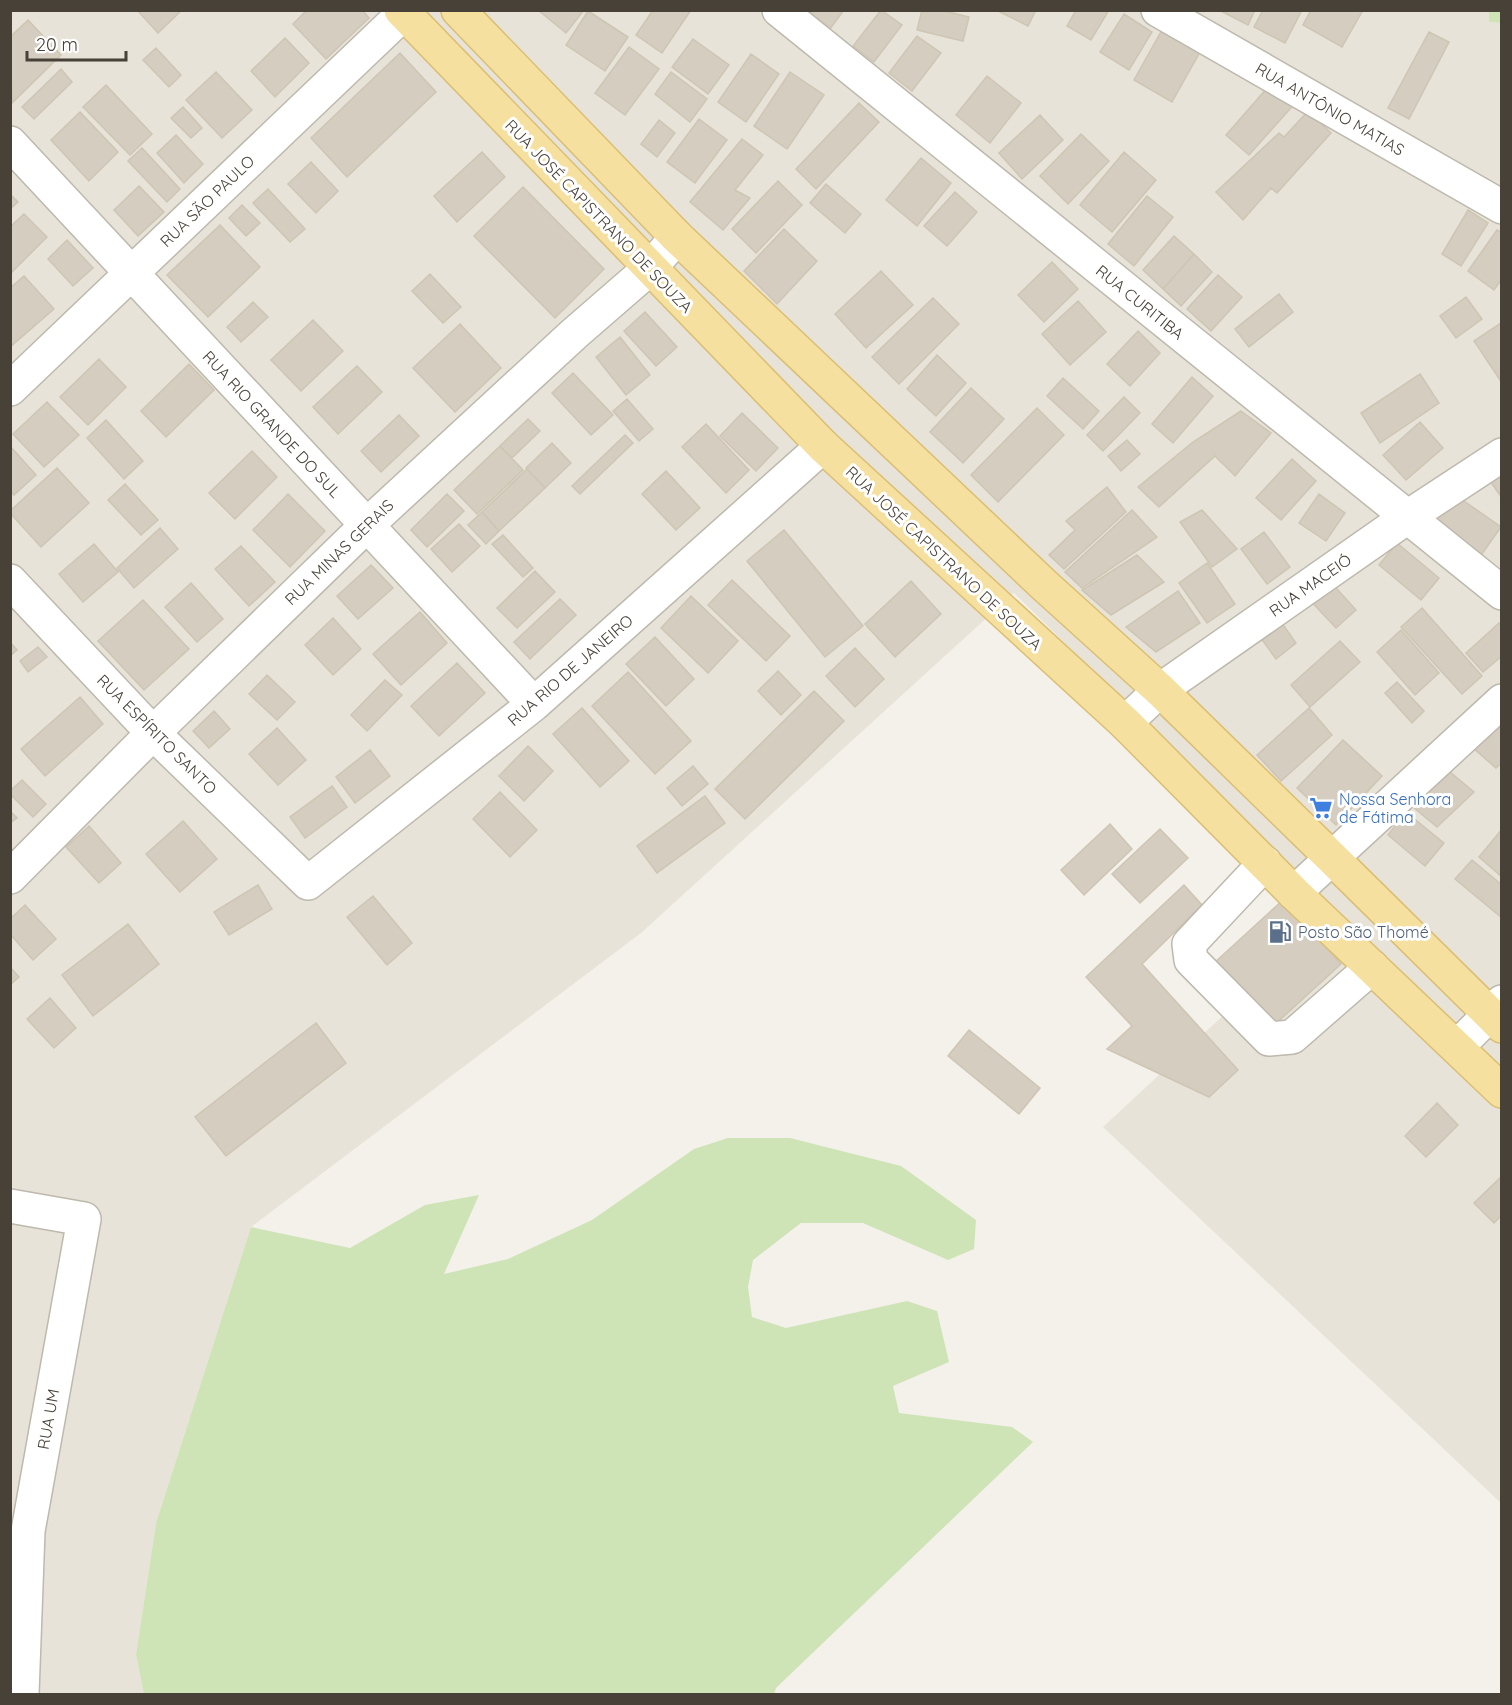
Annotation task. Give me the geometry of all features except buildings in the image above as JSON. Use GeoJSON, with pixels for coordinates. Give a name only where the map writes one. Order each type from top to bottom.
{"type":"FeatureCollection","features":[{"type":"Feature","properties":{"kind":"main road"},"geometry":{"type":"LineString","coordinates":[[458,10],[677,237],[1043,584],[1160,690],[1331,857],[1498,1014]]}},
{"type":"Feature","properties":{"kind":"main road","name":"RUA JOSÉ CAPISTRANO DE SOUZA"},"geometry":{"type":"LineString","coordinates":[[403,12],[823,446],[1125,723],[1294,893],[1502,1091]]}},
{"type":"Feature","properties":{"kind":"main road"},"geometry":{"type":"LineString","coordinates":[[1009,618],[1043,584]]}},
{"type":"Feature","properties":{"kind":"street","name":"RUA CURITIBA"},"geometry":{"type":"LineString","coordinates":[[779,10],[1406,518],[1502,593]]}},
{"type":"Feature","properties":{"kind":"street","name":"RUA ANTÔNIO MATIAS"},"geometry":{"type":"LineString","coordinates":[[1158,10],[1502,207]]}},
{"type":"Feature","properties":{"kind":"street","name":"RUA SÃO PAULO"},"geometry":{"type":"LineString","coordinates":[[10,388],[403,12]]}},
{"type":"Feature","properties":{"kind":"street","name":"RUA RIO GRANDE DO SUL"},"geometry":{"type":"LineString","coordinates":[[10,143],[534,704]]}},
{"type":"Feature","properties":{"kind":"street","name":"RUA MINAS GERAIS"},"geometry":{"type":"LineString","coordinates":[[10,877],[153,733],[367,525],[574,334],[650,268],[677,237]]}},
{"type":"Feature","properties":{"kind":"street","name":"RUA RIO DE JANEIRO"},"geometry":{"type":"LineString","coordinates":[[308,883],[534,704],[823,446]]}},
{"type":"Feature","properties":{"kind":"street","name":"RUA MACEIÓ"},"geometry":{"type":"LineString","coordinates":[[1125,723],[1160,690],[1406,518],[1502,455]]}},
{"type":"Feature","properties":{"kind":"street","name":"RUA ESPÍRITO SANTO"},"geometry":{"type":"LineString","coordinates":[[10,581],[153,733],[308,883]]}},
{"type":"Feature","properties":{"kind":"street"},"geometry":{"type":"LineString","coordinates":[[1294,893],[1502,701]]}},
{"type":"Feature","properties":{"kind":"street"},"geometry":{"type":"LineString","coordinates":[[1265,863],[1190,944],[1191,960],[1269,1039],[1292,1037],[1372,967]]}},
{"type":"Feature","properties":{"kind":"street"},"geometry":{"type":"LineString","coordinates":[[1457,1047],[1498,1014]]}},
{"type":"Feature","properties":{"kind":"street","name":"RUA UM"},"geometry":{"type":"LineString","coordinates":[[10,1206],[84,1219],[19,1530],[21,1695]]}},
{"type":"Feature","properties":{"kind":"shaded area"},"geometry":{"type":"Polygon","coordinates":[[[11,11],[1489,11],[1490,22],[1502,23],[1501,1503],[1103,1127],[1337,910],[1014,593],[641,933],[251,1227],[156,1523],[136,1655],[144,1694],[11,1694],[11,11]]]}},
{"type":"Feature","properties":{"kind":"green space"},"geometry":{"type":"Polygon","coordinates":[[[1489,11],[1501,11],[1501,23],[1489,22],[1489,11]]]}},
{"type":"Feature","properties":{"kind":"green space"},"geometry":{"type":"Polygon","coordinates":[[[728,1138],[790,1138],[901,1166],[976,1220],[974,1249],[948,1260],[863,1223],[801,1223],[753,1260],[748,1287],[752,1317],[786,1328],[907,1301],[937,1311],[949,1362],[893,1386],[899,1413],[1012,1427],[1033,1442],[776,1688],[774,1694],[144,1694],[136,1655],[156,1523],[251,1227],[350,1248],[425,1205],[479,1195],[444,1274],[508,1259],[592,1220],[694,1149],[728,1138]]]}},
{"type":"Feature","properties":{"kind":"place","name":"Nossa Senhora de Fátima"},"geometry":{"type":"Point","coordinates":[1321,808]}},
{"type":"Feature","properties":{"kind":"place","name":"Posto São Thomé"},"geometry":{"type":"Point","coordinates":[1280,932]}}]}
